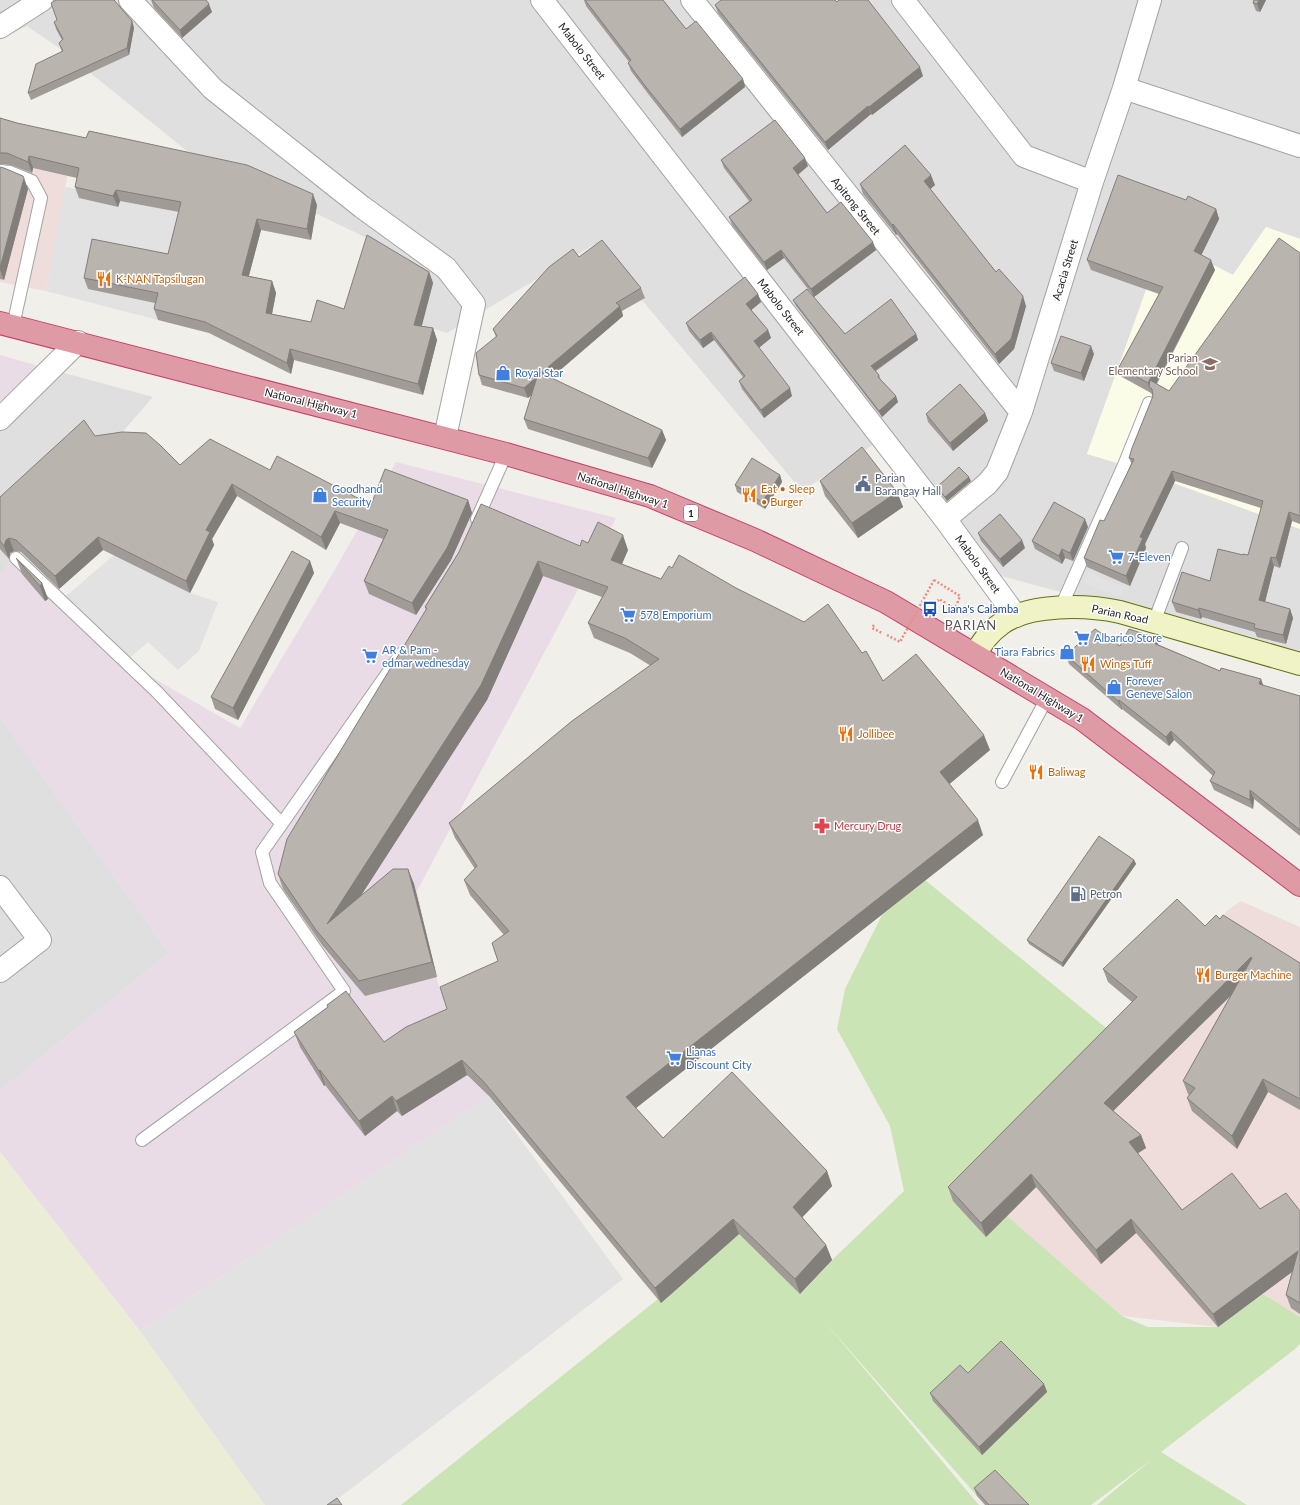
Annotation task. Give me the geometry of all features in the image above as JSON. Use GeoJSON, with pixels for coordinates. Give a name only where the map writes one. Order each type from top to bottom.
{"type":"FeatureCollection","features":[{"type":"Feature","properties":{"kind":"highway","name":"National Highway 1"},"geometry":{"type":"LineString","coordinates":[[7,324],[506,454],[650,496],[748,537],[871,593],[1082,719],[1300,885]]}},
{"type":"Feature","properties":{"kind":"main road","name":"Parian Road"},"geometry":{"type":"LineString","coordinates":[[974,654],[989,634],[1002,623],[1016,616],[1039,610],[1061,607],[1103,608],[1300,664]]}},
{"type":"Feature","properties":{"kind":"street"},"geometry":{"type":"LineString","coordinates":[[0,27],[42,0]]}},
{"type":"Feature","properties":{"kind":"street"},"geometry":{"type":"LineString","coordinates":[[130,0],[213,89],[362,207],[446,268],[474,304],[445,437]]}},
{"type":"Feature","properties":{"kind":"street","name":"Mabolo Street"},"geometry":{"type":"LineString","coordinates":[[542,0],[945,519],[1016,616]]}},
{"type":"Feature","properties":{"kind":"street","name":"Apitong Street"},"geometry":{"type":"LineString","coordinates":[[692,0],[1021,412]]}},
{"type":"Feature","properties":{"kind":"street"},"geometry":{"type":"LineString","coordinates":[[903,0],[1024,156],[1092,182]]}},
{"type":"Feature","properties":{"kind":"street","name":"Acacia Street"},"geometry":{"type":"LineString","coordinates":[[945,519],[987,484],[997,472],[1021,412],[1092,182],[1124,88],[1150,0]]}},
{"type":"Feature","properties":{"kind":"street"},"geometry":{"type":"LineString","coordinates":[[1124,88],[1300,146]]}},
{"type":"Feature","properties":{"kind":"street"},"geometry":{"type":"LineString","coordinates":[[0,419],[78,342]]}},
{"type":"Feature","properties":{"kind":"street"},"geometry":{"type":"LineString","coordinates":[[0,887],[40,940],[0,972]]}},
{"type":"Feature","properties":{"kind":"lane"},"geometry":{"type":"LineString","coordinates":[[0,170],[10,172],[32,181],[41,198],[7,324]]}},
{"type":"Feature","properties":{"kind":"lane"},"geometry":{"type":"LineString","coordinates":[[1061,607],[1124,465],[1149,403]]}},
{"type":"Feature","properties":{"kind":"lane"},"geometry":{"type":"LineString","coordinates":[[474,527],[506,454]]}},
{"type":"Feature","properties":{"kind":"lane"},"geometry":{"type":"LineString","coordinates":[[1154,622],[1182,548]]}},
{"type":"Feature","properties":{"kind":"lane"},"geometry":{"type":"LineString","coordinates":[[16,558],[157,692],[281,824]]}},
{"type":"Feature","properties":{"kind":"lane"},"geometry":{"type":"LineString","coordinates":[[142,1140],[344,991],[270,883],[262,852],[408,644]]}},
{"type":"Feature","properties":{"kind":"lane"},"geometry":{"type":"LineString","coordinates":[[1002,782],[1047,698]]}},
{"type":"Feature","properties":{"kind":"path"},"geometry":{"type":"LineString","coordinates":[[872,628],[900,642],[934,580],[960,596],[955,609],[939,599]]}},
{"type":"Feature","properties":{"kind":"shaded area"},"geometry":{"type":"Polygon","coordinates":[[[0,0],[1300,0],[1300,239],[1266,227],[1233,275],[1164,241],[1087,454],[1124,465],[1300,529],[1300,657],[998,575],[888,435],[802,491],[595,244],[447,333],[348,301],[373,241],[187,151],[62,50],[27,26],[0,40],[0,0]]]}},
{"type":"Feature","properties":{"kind":"shaded area"},"geometry":{"type":"Polygon","coordinates":[[[0,123],[75,143],[65,187],[46,291],[0,282],[0,123]]]}},
{"type":"Feature","properties":{"kind":"shaded area"},"geometry":{"type":"Polygon","coordinates":[[[65,187],[81,190],[79,198],[117,207],[120,201],[186,213],[158,320],[46,291],[65,187]]]}},
{"type":"Feature","properties":{"kind":"shaded area","name":"Parian Elementary School"},"geometry":{"type":"Polygon","coordinates":[[[1266,227],[1300,239],[1300,529],[1124,465],[1087,454],[1164,240],[1233,275],[1266,227]]]}},
{"type":"Feature","properties":{"kind":"shaded area"},"geometry":{"type":"Polygon","coordinates":[[[0,355],[42,367],[0,407],[0,355]]]}},
{"type":"Feature","properties":{"kind":"shaded area"},"geometry":{"type":"Polygon","coordinates":[[[42,367],[153,397],[13,557],[0,576],[0,407],[42,367]]]}},
{"type":"Feature","properties":{"kind":"shaded area"},"geometry":{"type":"Polygon","coordinates":[[[396,462],[616,518],[417,891],[438,983],[468,1077],[489,1096],[140,1331],[0,1152],[0,1091],[169,953],[0,717],[0,576],[13,557],[125,662],[240,728],[337,566],[396,462]]]}},
{"type":"Feature","properties":{"kind":"shaded area"},"geometry":{"type":"Polygon","coordinates":[[[114,555],[190,593],[218,602],[199,651],[178,670],[148,642],[125,662],[57,604],[114,555]]]}},
{"type":"Feature","properties":{"kind":"shaded area"},"geometry":{"type":"Polygon","coordinates":[[[1088,572],[1124,587],[1119,597],[1083,583],[1088,572]]]}},
{"type":"Feature","properties":{"kind":"shaded area"},"geometry":{"type":"Polygon","coordinates":[[[0,717],[169,953],[0,1091],[0,717]]]}},
{"type":"Feature","properties":{"kind":"shaded area"},"geometry":{"type":"Polygon","coordinates":[[[1241,901],[1300,927],[1300,1317],[1263,1294],[1218,1327],[1122,1316],[1006,1216],[1205,935],[1229,909],[1241,901]]]}},
{"type":"Feature","properties":{"kind":"shaded area"},"geometry":{"type":"Polygon","coordinates":[[[489,1096],[623,1279],[330,1505],[265,1505],[140,1331],[489,1096]]]}},
{"type":"Feature","properties":{"kind":"shaded area"},"geometry":{"type":"Polygon","coordinates":[[[0,1152],[140,1331],[265,1505],[0,1505],[0,1152]]]}},
{"type":"Feature","properties":{"kind":"green space"},"geometry":{"type":"Polygon","coordinates":[[[925,880],[1116,1036],[1007,1216],[1122,1316],[1148,1327],[1218,1327],[1263,1294],[1300,1317],[1300,1344],[1295,1349],[1161,1452],[1247,1505],[1097,1505],[1151,1460],[1091,1505],[1024,1505],[998,1478],[977,1496],[824,1321],[979,1505],[401,1505],[739,1234],[801,1294],[832,1260],[904,1191],[890,1126],[837,1029],[845,989],[882,915],[925,880]]]}},
{"type":"Feature","properties":{"kind":"building"},"geometry":{"type":"Polygon","coordinates":[[[56,0],[114,0],[132,21],[127,48],[28,93],[36,64],[63,51],[59,43],[63,39],[54,22],[57,20],[51,3],[56,0]]]}},
{"type":"Feature","properties":{"kind":"building"},"geometry":{"type":"Polygon","coordinates":[[[152,0],[206,0],[209,4],[180,30],[152,0]]]}},
{"type":"Feature","properties":{"kind":"building"},"geometry":{"type":"Polygon","coordinates":[[[585,0],[663,0],[686,29],[696,21],[743,79],[680,129],[628,63],[631,60],[585,0]]]}},
{"type":"Feature","properties":{"kind":"building"},"geometry":{"type":"Polygon","coordinates":[[[721,0],[835,0],[837,2],[839,0],[868,0],[920,67],[869,107],[868,106],[825,142],[715,5],[721,0]]]}},
{"type":"Feature","properties":{"kind":"building"},"geometry":{"type":"Polygon","coordinates":[[[1254,0],[1259,0],[1257,4],[1253,3],[1254,0]]]}},
{"type":"Feature","properties":{"kind":"building"},"geometry":{"type":"Polygon","coordinates":[[[0,118],[86,138],[89,131],[247,165],[313,194],[307,229],[257,219],[242,275],[272,281],[266,313],[311,322],[317,300],[344,309],[367,235],[429,272],[414,325],[433,328],[418,384],[290,349],[287,363],[205,322],[154,309],[158,293],[84,278],[92,239],[168,254],[181,202],[116,190],[113,196],[75,187],[79,168],[29,156],[28,162],[7,153],[0,153],[0,118]]]}},
{"type":"Feature","properties":{"kind":"building"},"geometry":{"type":"Polygon","coordinates":[[[775,120],[805,158],[793,168],[827,213],[841,202],[873,242],[811,289],[781,250],[764,262],[729,217],[752,200],[721,160],[775,120]]]}},
{"type":"Feature","properties":{"kind":"building"},"geometry":{"type":"Polygon","coordinates":[[[905,145],[931,175],[924,181],[996,272],[999,269],[1023,296],[1011,339],[995,354],[860,184],[905,145]]]}},
{"type":"Feature","properties":{"kind":"building"},"geometry":{"type":"Polygon","coordinates":[[[0,167],[23,176],[24,178],[0,268],[0,167]]]}},
{"type":"Feature","properties":{"kind":"building"},"geometry":{"type":"Polygon","coordinates":[[[1118,175],[1186,200],[1188,196],[1216,209],[1194,251],[1211,260],[1148,383],[1119,367],[1163,287],[1087,260],[1118,175]]]}},
{"type":"Feature","properties":{"kind":"building","name":"Parian Elementary School"},"geometry":{"type":"Polygon","coordinates":[[[1279,238],[1300,253],[1300,516],[1289,512],[1276,558],[1271,557],[1259,600],[1290,609],[1283,635],[1254,628],[1255,624],[1172,602],[1182,572],[1210,581],[1218,549],[1248,555],[1263,501],[1172,471],[1140,537],[1143,538],[1126,576],[1084,558],[1100,520],[1104,521],[1134,459],[1129,458],[1153,396],[1152,389],[1149,387],[1150,380],[1169,391],[1279,238]]]}},
{"type":"Feature","properties":{"kind":"building"},"geometry":{"type":"Polygon","coordinates":[[[602,240],[641,288],[616,303],[620,306],[541,373],[662,430],[648,458],[524,419],[537,377],[524,388],[479,375],[476,353],[497,336],[493,329],[549,267],[573,249],[579,257],[602,240]]]}},
{"type":"Feature","properties":{"kind":"building"},"geometry":{"type":"Polygon","coordinates":[[[745,277],[758,294],[746,304],[768,330],[754,341],[790,388],[761,410],[739,381],[745,376],[711,332],[700,340],[686,323],[745,277]]]}},
{"type":"Feature","properties":{"kind":"building"},"geometry":{"type":"Polygon","coordinates":[[[807,289],[845,334],[891,299],[916,334],[871,366],[879,375],[878,377],[896,396],[879,411],[793,300],[807,289]]]}},
{"type":"Feature","properties":{"kind":"building"},"geometry":{"type":"Polygon","coordinates":[[[1061,336],[1091,346],[1081,373],[1051,363],[1061,336]]]}},
{"type":"Feature","properties":{"kind":"building"},"geometry":{"type":"Polygon","coordinates":[[[960,384],[985,413],[950,443],[926,414],[960,384]]]}},
{"type":"Feature","properties":{"kind":"building"},"geometry":{"type":"Polygon","coordinates":[[[84,420],[95,436],[122,432],[146,433],[180,465],[210,439],[270,470],[277,456],[371,505],[385,469],[468,500],[447,548],[412,603],[364,581],[388,530],[335,511],[321,537],[232,484],[206,530],[210,532],[186,581],[98,537],[55,576],[16,540],[9,538],[6,540],[4,546],[0,541],[0,497],[84,420]]]}},
{"type":"Feature","properties":{"kind":"building"},"geometry":{"type":"Polygon","coordinates":[[[862,447],[897,492],[852,523],[820,481],[862,447]]]}},
{"type":"Feature","properties":{"kind":"building"},"geometry":{"type":"Polygon","coordinates":[[[752,458],[780,475],[762,502],[735,485],[752,458]]]}},
{"type":"Feature","properties":{"kind":"building"},"geometry":{"type":"Polygon","coordinates":[[[959,467],[969,477],[945,497],[937,487],[959,467]]]}},
{"type":"Feature","properties":{"kind":"building"},"geometry":{"type":"Polygon","coordinates":[[[1054,502],[1085,519],[1070,553],[1062,549],[1059,556],[1032,541],[1054,502]]]}},
{"type":"Feature","properties":{"kind":"building"},"geometry":{"type":"Polygon","coordinates":[[[481,504],[580,546],[582,540],[588,543],[598,522],[623,535],[611,560],[661,579],[669,566],[672,568],[679,555],[736,588],[804,622],[828,604],[862,653],[866,651],[883,681],[916,654],[984,735],[940,772],[978,820],[626,1097],[663,1138],[732,1072],[827,1171],[793,1207],[826,1245],[795,1279],[733,1219],[655,1288],[483,1081],[462,1060],[396,1101],[392,1096],[359,1121],[320,1070],[319,1071],[294,1032],[328,1007],[327,1005],[346,991],[384,1042],[406,1027],[447,1009],[440,987],[498,961],[492,943],[509,931],[464,880],[477,866],[449,823],[572,721],[659,659],[625,638],[588,623],[608,587],[538,561],[481,685],[327,924],[393,869],[408,869],[432,962],[359,981],[316,930],[278,874],[287,839],[427,608],[425,607],[459,552],[481,504]]]}},
{"type":"Feature","properties":{"kind":"building"},"geometry":{"type":"Polygon","coordinates":[[[1000,514],[1022,540],[1000,559],[978,533],[1000,514]]]}},
{"type":"Feature","properties":{"kind":"building"},"geometry":{"type":"Polygon","coordinates":[[[292,551],[310,561],[233,708],[211,697],[292,551]]]}},
{"type":"Feature","properties":{"kind":"building"},"geometry":{"type":"Polygon","coordinates":[[[16,558],[42,583],[40,586],[16,558]]]}},
{"type":"Feature","properties":{"kind":"building"},"geometry":{"type":"Polygon","coordinates":[[[1095,629],[1120,646],[1129,629],[1156,638],[1153,643],[1220,671],[1221,668],[1261,679],[1259,684],[1300,696],[1300,830],[1250,790],[1250,800],[1210,781],[1215,772],[1171,731],[1166,737],[1119,700],[1118,701],[1066,655],[1095,629]]]}},
{"type":"Feature","properties":{"kind":"building"},"geometry":{"type":"Polygon","coordinates":[[[1099,836],[1134,860],[1062,963],[1027,940],[1099,836]]]}},
{"type":"Feature","properties":{"kind":"building"},"geometry":{"type":"Polygon","coordinates":[[[1177,899],[1205,926],[1216,915],[1220,919],[1223,915],[1300,963],[1300,1099],[1263,1079],[1232,1136],[1187,1098],[1195,1088],[1183,1081],[1252,958],[1251,957],[1104,1103],[1141,1135],[1129,1142],[1182,1210],[1232,1173],[1260,1209],[1286,1193],[1300,1211],[1300,1303],[1286,1295],[1298,1251],[1213,1314],[1131,1219],[1096,1250],[1031,1174],[981,1223],[948,1187],[1137,997],[1103,969],[1177,899]]]}},
{"type":"Feature","properties":{"kind":"building"},"geometry":{"type":"Polygon","coordinates":[[[1001,1341],[1044,1384],[979,1447],[930,1393],[960,1365],[968,1373],[1001,1341]]]}},
{"type":"Feature","properties":{"kind":"building"},"geometry":{"type":"Polygon","coordinates":[[[995,1470],[1029,1505],[989,1505],[974,1488],[995,1470]]]}},
{"type":"Feature","properties":{"kind":"building"},"geometry":{"type":"Polygon","coordinates":[[[337,1498],[342,1505],[327,1505],[337,1498]]]}},
{"type":"Feature","properties":{"kind":"place","name":"K-NAN Tapsilugan"},"geometry":{"type":"Point","coordinates":[104,279]}},
{"type":"Feature","properties":{"kind":"place","name":"Parian Elementary School"},"geometry":{"type":"Point","coordinates":[1210,364]}},
{"type":"Feature","properties":{"kind":"place","name":"Royal Star"},"geometry":{"type":"Point","coordinates":[503,373]}},
{"type":"Feature","properties":{"kind":"place","name":"Parian Barangay Hall"},"geometry":{"type":"Point","coordinates":[863,484]}},
{"type":"Feature","properties":{"kind":"place","name":"Goodhand Security"},"geometry":{"type":"Point","coordinates":[320,495]}},
{"type":"Feature","properties":{"kind":"place","name":"Eat • Sleep • Burger"},"geometry":{"type":"Point","coordinates":[749,495]}},
{"type":"Feature","properties":{"kind":"place","name":"7-Eleven"},"geometry":{"type":"Point","coordinates":[1116,557]}},
{"type":"Feature","properties":{"kind":"place","name":"Liana's Calamba"},"geometry":{"type":"Point","coordinates":[930,609]}},
{"type":"Feature","properties":{"kind":"place","name":"578 Emporium"},"geometry":{"type":"Point","coordinates":[628,615]}},
{"type":"Feature","properties":{"kind":"place","name":"Albarico Store"},"geometry":{"type":"Point","coordinates":[1082,638]}},
{"type":"Feature","properties":{"kind":"place","name":"Tiara Fabrics"},"geometry":{"type":"Point","coordinates":[1067,652]}},
{"type":"Feature","properties":{"kind":"place","name":"AR & Pam - edmar wednesday"},"geometry":{"type":"Point","coordinates":[370,656]}},
{"type":"Feature","properties":{"kind":"place","name":"Wings Tuff"},"geometry":{"type":"Point","coordinates":[1088,664]}},
{"type":"Feature","properties":{"kind":"place","name":"Forever Geneve Salon"},"geometry":{"type":"Point","coordinates":[1114,687]}},
{"type":"Feature","properties":{"kind":"place","name":"Jollibee"},"geometry":{"type":"Point","coordinates":[846,734]}},
{"type":"Feature","properties":{"kind":"place","name":"Baliwag"},"geometry":{"type":"Point","coordinates":[1036,772]}},
{"type":"Feature","properties":{"kind":"place","name":"Mercury Drug"},"geometry":{"type":"Point","coordinates":[822,826]}},
{"type":"Feature","properties":{"kind":"place","name":"Petron"},"geometry":{"type":"Point","coordinates":[1078,894]}},
{"type":"Feature","properties":{"kind":"place","name":"Burger Machine"},"geometry":{"type":"Point","coordinates":[1203,975]}},
{"type":"Feature","properties":{"kind":"place","name":"Lianas Discount City"},"geometry":{"type":"Point","coordinates":[674,1058]}},
{"type":"Feature","properties":{"kind":"district","name":"PARIAN"},"geometry":{"type":"Point","coordinates":[971,625]}}]}
